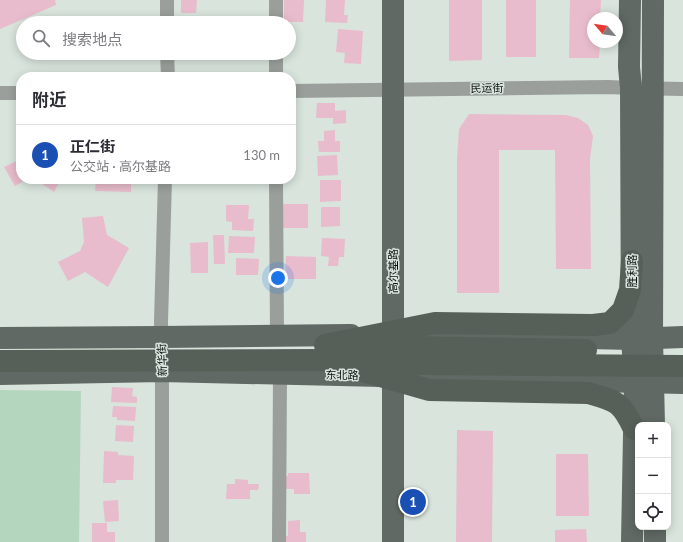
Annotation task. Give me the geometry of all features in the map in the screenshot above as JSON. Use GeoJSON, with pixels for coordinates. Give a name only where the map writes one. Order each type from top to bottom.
{"type":"FeatureCollection","features":[{"type":"Feature","properties":{"kind":"highway"},"geometry":{"type":"LineString","coordinates":[[325,353],[435,323],[593,325],[610,323],[623,310],[630,290],[632,261]]}},
{"type":"Feature","properties":{"kind":"highway","name":"东北路"},"geometry":{"type":"LineString","coordinates":[[0,346],[325,353],[426,364],[683,366]]}},
{"type":"Feature","properties":{"kind":"highway","name":"东北路"},"geometry":{"type":"LineString","coordinates":[[0,361],[325,353],[683,352]]}},
{"type":"Feature","properties":{"kind":"highway"},"geometry":{"type":"LineString","coordinates":[[325,353],[429,390],[588,392],[615,401],[627,414],[637,422]]}},
{"type":"Feature","properties":{"kind":"main road","name":"高尔基路"},"geometry":{"type":"LineString","coordinates":[[393,0],[393,542]]}},
{"type":"Feature","properties":{"kind":"main road","name":"胜利路"},"geometry":{"type":"LineString","coordinates":[[630,0],[629,67],[631,88],[632,261],[642,338],[644,422]]}},
{"type":"Feature","properties":{"kind":"main road","name":"胜利路"},"geometry":{"type":"LineString","coordinates":[[642,338],[653,88],[653,0]]}},
{"type":"Feature","properties":{"kind":"main road"},"geometry":{"type":"LineString","coordinates":[[0,338],[161,338],[393,334],[642,338],[683,337]]}},
{"type":"Feature","properties":{"kind":"main road","name":"东北路"},"geometry":{"type":"LineString","coordinates":[[0,374],[162,371],[683,383]]}},
{"type":"Feature","properties":{"kind":"main road","name":"胜利路"},"geometry":{"type":"LineString","coordinates":[[632,542],[641,458]]}},
{"type":"Feature","properties":{"kind":"main road"},"geometry":{"type":"LineString","coordinates":[[655,530],[655,542]]}},
{"type":"Feature","properties":{"kind":"street"},"geometry":{"type":"LineString","coordinates":[[167,0],[167,16]]}},
{"type":"Feature","properties":{"kind":"street"},"geometry":{"type":"LineString","coordinates":[[276,0],[276,16]]}},
{"type":"Feature","properties":{"kind":"street"},"geometry":{"type":"LineString","coordinates":[[167,60],[168,72]]}},
{"type":"Feature","properties":{"kind":"street"},"geometry":{"type":"LineString","coordinates":[[276,60],[276,72]]}},
{"type":"Feature","properties":{"kind":"street","name":"民运街"},"geometry":{"type":"LineString","coordinates":[[296,91],[608,86],[683,89]]}},
{"type":"Feature","properties":{"kind":"street"},"geometry":{"type":"LineString","coordinates":[[0,93],[16,93]]}},
{"type":"Feature","properties":{"kind":"street","name":"新华街"},"geometry":{"type":"LineString","coordinates":[[162,542],[161,338],[165,184]]}},
{"type":"Feature","properties":{"kind":"street"},"geometry":{"type":"LineString","coordinates":[[276,184],[277,336]]}},
{"type":"Feature","properties":{"kind":"street"},"geometry":{"type":"LineString","coordinates":[[279,542],[280,374]]}},
{"type":"Feature","properties":{"kind":"green space"},"geometry":{"type":"Polygon","coordinates":[[[0,390],[81,391],[79,542],[0,542],[0,390]]]}},
{"type":"Feature","properties":{"kind":"building"},"geometry":{"type":"Polygon","coordinates":[[[0,0],[55,0],[56,5],[30,16],[16,16],[16,22],[0,29],[0,0]]]}},
{"type":"Feature","properties":{"kind":"building"},"geometry":{"type":"Polygon","coordinates":[[[181,0],[197,0],[196,13],[181,13],[181,0]]]}},
{"type":"Feature","properties":{"kind":"building"},"geometry":{"type":"Polygon","coordinates":[[[284,0],[304,0],[303,22],[296,22],[296,16],[284,16],[284,0]]]}},
{"type":"Feature","properties":{"kind":"building"},"geometry":{"type":"Polygon","coordinates":[[[326,0],[345,0],[344,15],[348,15],[347,23],[325,22],[326,0]]]}},
{"type":"Feature","properties":{"kind":"building"},"geometry":{"type":"Polygon","coordinates":[[[449,0],[482,0],[482,60],[449,61],[449,0]]]}},
{"type":"Feature","properties":{"kind":"building"},"geometry":{"type":"Polygon","coordinates":[[[506,0],[536,0],[536,57],[506,57],[506,0]]]}},
{"type":"Feature","properties":{"kind":"building"},"geometry":{"type":"Polygon","coordinates":[[[570,0],[601,0],[600,12],[587,12],[587,48],[600,48],[599,58],[569,58],[570,0]]]}},
{"type":"Feature","properties":{"kind":"building"},"geometry":{"type":"Polygon","coordinates":[[[338,29],[363,31],[361,64],[344,63],[345,53],[336,52],[338,29]]]}},
{"type":"Feature","properties":{"kind":"building"},"geometry":{"type":"Polygon","coordinates":[[[317,103],[335,103],[335,111],[346,110],[346,123],[333,124],[333,118],[316,118],[317,103]]]}},
{"type":"Feature","properties":{"kind":"building"},"geometry":{"type":"Polygon","coordinates":[[[469,114],[566,115],[578,118],[588,125],[593,136],[590,159],[591,269],[556,269],[555,150],[499,150],[499,293],[457,293],[457,160],[459,129],[469,114]]]}},
{"type":"Feature","properties":{"kind":"building"},"geometry":{"type":"Polygon","coordinates":[[[335,130],[335,141],[340,141],[340,152],[319,152],[318,141],[324,141],[324,131],[335,130]]]}},
{"type":"Feature","properties":{"kind":"building"},"geometry":{"type":"Polygon","coordinates":[[[337,155],[338,175],[318,176],[317,156],[337,155]]]}},
{"type":"Feature","properties":{"kind":"building"},"geometry":{"type":"Polygon","coordinates":[[[16,161],[16,184],[18,184],[15,186],[4,167],[16,161]]]}},
{"type":"Feature","properties":{"kind":"building"},"geometry":{"type":"Polygon","coordinates":[[[320,180],[341,180],[341,201],[320,202],[320,180]]]}},
{"type":"Feature","properties":{"kind":"building"},"geometry":{"type":"Polygon","coordinates":[[[42,184],[58,184],[54,192],[42,184]]]}},
{"type":"Feature","properties":{"kind":"building"},"geometry":{"type":"Polygon","coordinates":[[[96,184],[131,184],[131,192],[95,191],[96,184]]]}},
{"type":"Feature","properties":{"kind":"building"},"geometry":{"type":"Polygon","coordinates":[[[282,204],[308,204],[308,228],[282,228],[282,204]]]}},
{"type":"Feature","properties":{"kind":"building"},"geometry":{"type":"Polygon","coordinates":[[[226,205],[249,205],[248,219],[254,219],[253,231],[232,230],[232,222],[226,221],[226,205]]]}},
{"type":"Feature","properties":{"kind":"building"},"geometry":{"type":"Polygon","coordinates":[[[321,207],[340,207],[340,226],[321,227],[321,207]]]}},
{"type":"Feature","properties":{"kind":"building"},"geometry":{"type":"Polygon","coordinates":[[[103,216],[107,235],[129,248],[108,287],[85,272],[68,281],[58,262],[80,251],[84,242],[82,218],[103,216]]]}},
{"type":"Feature","properties":{"kind":"building"},"geometry":{"type":"Polygon","coordinates":[[[213,235],[224,235],[225,264],[214,264],[213,235]]]}},
{"type":"Feature","properties":{"kind":"building"},"geometry":{"type":"Polygon","coordinates":[[[229,236],[255,237],[254,253],[228,253],[229,236]]]}},
{"type":"Feature","properties":{"kind":"building"},"geometry":{"type":"Polygon","coordinates":[[[322,238],[345,239],[344,257],[339,257],[338,266],[328,266],[329,257],[321,256],[322,238]]]}},
{"type":"Feature","properties":{"kind":"building"},"geometry":{"type":"Polygon","coordinates":[[[208,242],[208,273],[191,273],[190,243],[208,242]]]}},
{"type":"Feature","properties":{"kind":"building"},"geometry":{"type":"Polygon","coordinates":[[[286,256],[316,257],[316,279],[285,279],[286,256]]]}},
{"type":"Feature","properties":{"kind":"building"},"geometry":{"type":"Polygon","coordinates":[[[236,258],[259,259],[258,275],[236,275],[236,258]]]}},
{"type":"Feature","properties":{"kind":"building"},"geometry":{"type":"Polygon","coordinates":[[[112,387],[133,388],[132,396],[137,397],[137,403],[111,402],[112,387]]]}},
{"type":"Feature","properties":{"kind":"building"},"geometry":{"type":"Polygon","coordinates":[[[113,406],[136,407],[135,421],[117,420],[117,417],[112,417],[113,406]]]}},
{"type":"Feature","properties":{"kind":"building"},"geometry":{"type":"Polygon","coordinates":[[[116,425],[134,426],[133,442],[115,441],[116,425]]]}},
{"type":"Feature","properties":{"kind":"building"},"geometry":{"type":"Polygon","coordinates":[[[457,430],[493,431],[492,542],[456,542],[457,430]]]}},
{"type":"Feature","properties":{"kind":"building"},"geometry":{"type":"Polygon","coordinates":[[[104,451],[118,452],[118,455],[134,456],[133,480],[116,480],[116,483],[103,483],[104,451]]]}},
{"type":"Feature","properties":{"kind":"building"},"geometry":{"type":"Polygon","coordinates":[[[556,454],[588,454],[589,516],[556,516],[556,454]]]}},
{"type":"Feature","properties":{"kind":"building"},"geometry":{"type":"Polygon","coordinates":[[[288,473],[309,473],[310,494],[294,494],[294,489],[283,489],[283,476],[288,476],[288,473]]]}},
{"type":"Feature","properties":{"kind":"building"},"geometry":{"type":"Polygon","coordinates":[[[235,479],[248,480],[248,484],[259,484],[258,490],[250,490],[250,499],[226,499],[227,484],[235,484],[235,479]]]}},
{"type":"Feature","properties":{"kind":"building"},"geometry":{"type":"Polygon","coordinates":[[[118,500],[119,521],[105,522],[103,501],[118,500]]]}},
{"type":"Feature","properties":{"kind":"building"},"geometry":{"type":"Polygon","coordinates":[[[300,520],[300,532],[306,532],[306,542],[285,542],[285,536],[288,536],[288,521],[300,520]]]}},
{"type":"Feature","properties":{"kind":"building"},"geometry":{"type":"Polygon","coordinates":[[[92,523],[107,523],[107,532],[115,532],[115,542],[92,542],[92,523]]]}},
{"type":"Feature","properties":{"kind":"building"},"geometry":{"type":"Polygon","coordinates":[[[586,529],[587,542],[555,542],[555,530],[586,529]]]}},
{"type":"Feature","properties":{"kind":"place","name":"正仁街"},"geometry":{"type":"Point","coordinates":[413,502]}}]}
